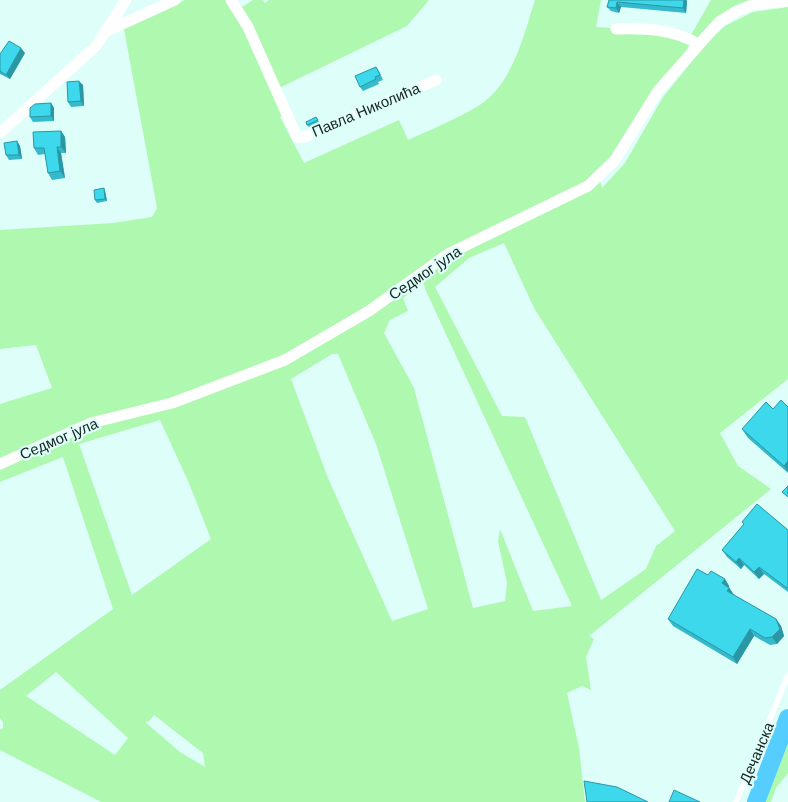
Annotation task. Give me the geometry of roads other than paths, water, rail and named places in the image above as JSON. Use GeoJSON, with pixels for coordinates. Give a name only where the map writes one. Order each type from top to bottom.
{"type":"FeatureCollection","features":[{"type":"Feature","properties":{"kind":"street"},"geometry":{"type":"LineString","coordinates":[[0,133],[96,46],[126,0]]}},
{"type":"Feature","properties":{"kind":"street"},"geometry":{"type":"LineString","coordinates":[[107,31],[175,0]]}},
{"type":"Feature","properties":{"kind":"street","name":"Павла Николића"},"geometry":{"type":"LineString","coordinates":[[231,0],[248,26],[297,137],[304,137],[436,80]]}},
{"type":"Feature","properties":{"kind":"street","name":"Седмог јула"},"geometry":{"type":"LineString","coordinates":[[0,464],[91,423],[172,403],[285,360],[369,311],[448,254],[588,186],[615,160],[658,91],[719,22],[737,11],[752,5],[788,1]]}},
{"type":"Feature","properties":{"kind":"street"},"geometry":{"type":"LineString","coordinates":[[616,29],[646,28],[687,37],[698,44]]}},
{"type":"Feature","properties":{"kind":"lane","name":"Дечанска"},"geometry":{"type":"LineString","coordinates":[[736,802],[788,675]]}},
{"type":"Feature","properties":{"kind":"waterway"},"geometry":{"type":"LineString","coordinates":[[756,802],[788,718]]}}]}
